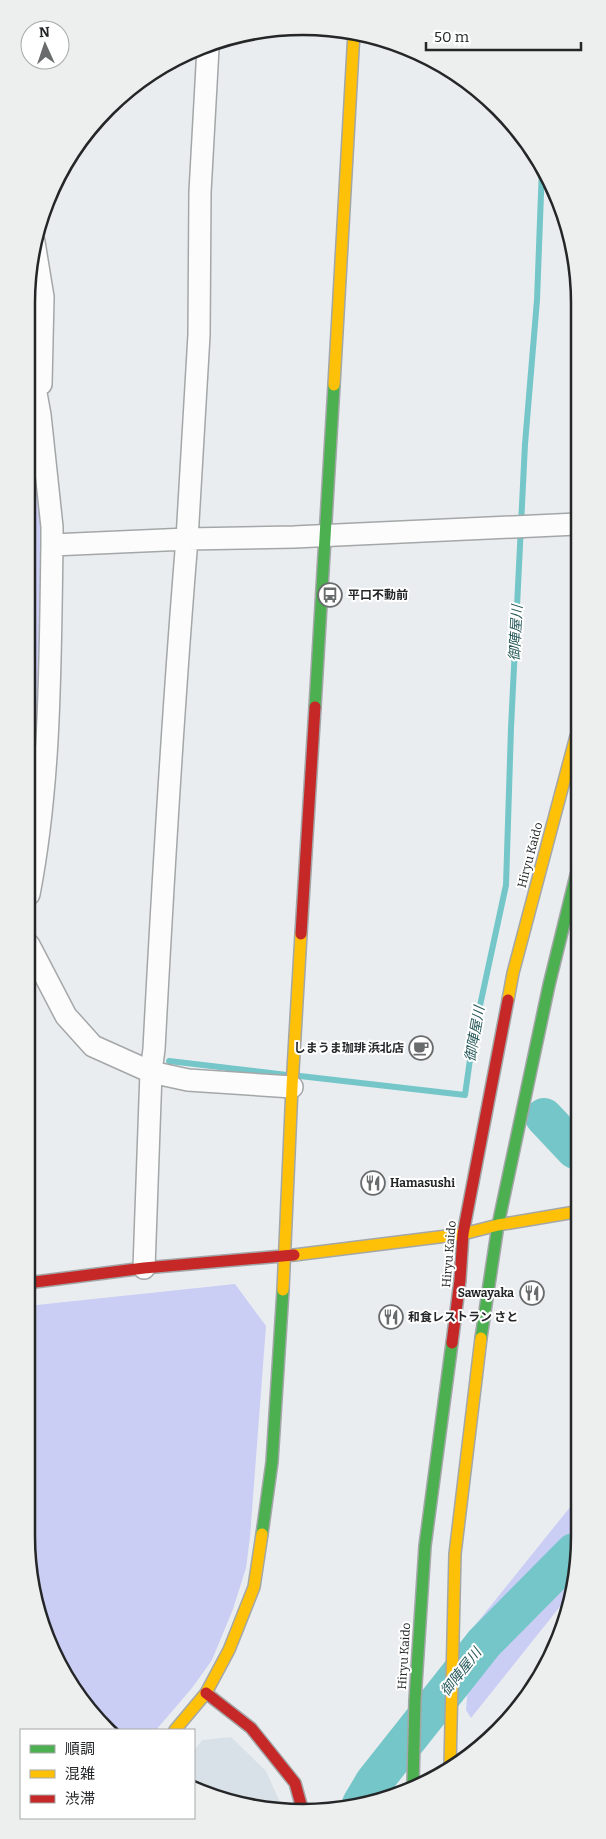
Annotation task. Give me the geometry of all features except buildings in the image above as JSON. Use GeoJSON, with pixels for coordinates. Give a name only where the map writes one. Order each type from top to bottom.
{"type":"FeatureCollection","features":[{"type":"Feature","properties":{"kind":"main road"},"geometry":{"type":"LineString","coordinates":[[176,1729],[206,1693],[229,1650],[254,1587],[272,1462],[286,1256],[292,1087],[326,536],[354,40]]}},
{"type":"Feature","properties":{"kind":"main road","name":"Hiryu Kaido"},"geometry":{"type":"LineString","coordinates":[[413,1780],[415,1700],[425,1546],[460,1280],[463,1234],[512,973],[571,755]]}},
{"type":"Feature","properties":{"kind":"main road"},"geometry":{"type":"LineString","coordinates":[[450,1760],[455,1554],[486,1296],[498,1224],[549,985],[571,895]]}},
{"type":"Feature","properties":{"kind":"main road"},"geometry":{"type":"LineString","coordinates":[[35,1282],[144,1268],[286,1256],[463,1234],[498,1224],[571,1213]]}},
{"type":"Feature","properties":{"kind":"main road"},"geometry":{"type":"LineString","coordinates":[[206,1693],[251,1728],[296,1783],[301,1804]]}},
{"type":"Feature","properties":{"kind":"street"},"geometry":{"type":"LineString","coordinates":[[144,1268],[151,1072],[166,810],[187,539],[199,335],[200,192],[208,52]]}},
{"type":"Feature","properties":{"kind":"street"},"geometry":{"type":"LineString","coordinates":[[38,264],[43,297],[40,415]]}},
{"type":"Feature","properties":{"kind":"street"},"geometry":{"type":"LineString","coordinates":[[35,388],[40,415],[52,527],[47,752],[35,865]]}},
{"type":"Feature","properties":{"kind":"street"},"geometry":{"type":"LineString","coordinates":[[52,546],[187,539],[326,536],[571,524]]}},
{"type":"Feature","properties":{"kind":"street"},"geometry":{"type":"LineString","coordinates":[[35,957],[66,1016],[93,1046],[151,1072],[188,1080],[292,1087]]}},
{"type":"Feature","properties":{"kind":"shaded area"},"geometry":{"type":"Polygon","coordinates":[[[35,320],[42,474],[41,682],[35,748],[35,320]]]}},
{"type":"Feature","properties":{"kind":"shaded area"},"geometry":{"type":"Polygon","coordinates":[[[235,1284],[266,1326],[246,1568],[233,1609],[212,1660],[192,1688],[157,1729],[117,1729],[113,1726],[90,1699],[71,1670],[55,1639],[44,1605],[37,1571],[35,1536],[35,1305],[235,1284]]]}},
{"type":"Feature","properties":{"kind":"shaded area"},"geometry":{"type":"Polygon","coordinates":[[[571,1506],[569,1571],[562,1604],[471,1718],[466,1710],[472,1629],[571,1506]]]}},
{"type":"Feature","properties":{"kind":"shaded area"},"geometry":{"type":"Polygon","coordinates":[[[231,1737],[266,1771],[280,1803],[234,1795],[195,1782],[195,1750],[202,1740],[231,1737]]]}},
{"type":"Feature","properties":{"kind":"waterway","name":"御陣屋川"},"geometry":{"type":"LineString","coordinates":[[300,1076],[465,1095],[473,1038],[506,885],[511,728],[525,444],[537,300],[541,181]]}},
{"type":"Feature","properties":{"kind":"waterway"},"geometry":{"type":"LineString","coordinates":[[169,1061],[287,1075]]}},
{"type":"Feature","properties":{"kind":"waterway","name":"御陣屋川"},"geometry":{"type":"LineString","coordinates":[[544,1117],[571,1146]]}},
{"type":"Feature","properties":{"kind":"waterway","name":"御陣屋川"},"geometry":{"type":"LineString","coordinates":[[365,1797],[374,1782],[484,1643],[570,1556]]}},
{"type":"Feature","properties":{"kind":"waterway"},"geometry":{"type":"LineString","coordinates":[[374,1782],[393,1783]]}},
{"type":"Feature","properties":{"kind":"traffic: fast"},"geometry":{"type":"LineString","coordinates":[[315,707],[334,385]]}},
{"type":"Feature","properties":{"kind":"traffic: fast"},"geometry":{"type":"LineString","coordinates":[[481,1338],[498,1225],[549,985],[571,895]]}},
{"type":"Feature","properties":{"kind":"traffic: fast"},"geometry":{"type":"LineString","coordinates":[[262,1534],[272,1462],[283,1290]]}},
{"type":"Feature","properties":{"kind":"traffic: fast"},"geometry":{"type":"LineString","coordinates":[[413,1780],[415,1700],[425,1546],[452,1343]]}},
{"type":"Feature","properties":{"kind":"traffic: slow"},"geometry":{"type":"LineString","coordinates":[[334,385],[354,40]]}},
{"type":"Feature","properties":{"kind":"traffic: slow"},"geometry":{"type":"LineString","coordinates":[[508,1000],[513,973],[571,755]]}},
{"type":"Feature","properties":{"kind":"traffic: slow"},"geometry":{"type":"LineString","coordinates":[[283,1290],[301,934]]}},
{"type":"Feature","properties":{"kind":"traffic: slow"},"geometry":{"type":"LineString","coordinates":[[294,1255],[463,1234],[498,1225],[571,1213]]}},
{"type":"Feature","properties":{"kind":"traffic: slow"},"geometry":{"type":"LineString","coordinates":[[450,1760],[455,1554],[481,1338]]}},
{"type":"Feature","properties":{"kind":"traffic: slow"},"geometry":{"type":"LineString","coordinates":[[176,1729],[206,1693],[229,1650],[254,1587],[262,1534]]}},
{"type":"Feature","properties":{"kind":"traffic: jam"},"geometry":{"type":"LineString","coordinates":[[301,934],[315,707]]}},
{"type":"Feature","properties":{"kind":"traffic: jam"},"geometry":{"type":"LineString","coordinates":[[452,1343],[460,1280],[463,1234],[508,1000]]}},
{"type":"Feature","properties":{"kind":"traffic: jam"},"geometry":{"type":"LineString","coordinates":[[35,1282],[144,1268],[294,1255]]}},
{"type":"Feature","properties":{"kind":"traffic: jam"},"geometry":{"type":"LineString","coordinates":[[206,1693],[251,1728],[295,1783],[301,1804]]}},
{"type":"Feature","properties":{"kind":"place","name":"平口不動前"},"geometry":{"type":"Point","coordinates":[330,595]}},
{"type":"Feature","properties":{"kind":"place","name":"しまうま珈琲 浜北店"},"geometry":{"type":"Point","coordinates":[421,1048]}},
{"type":"Feature","properties":{"kind":"place","name":"Hamasushi"},"geometry":{"type":"Point","coordinates":[373,1183]}},
{"type":"Feature","properties":{"kind":"place","name":"Sawayaka"},"geometry":{"type":"Point","coordinates":[532,1293]}},
{"type":"Feature","properties":{"kind":"place","name":"和食レストラン さと"},"geometry":{"type":"Point","coordinates":[391,1317]}}]}
